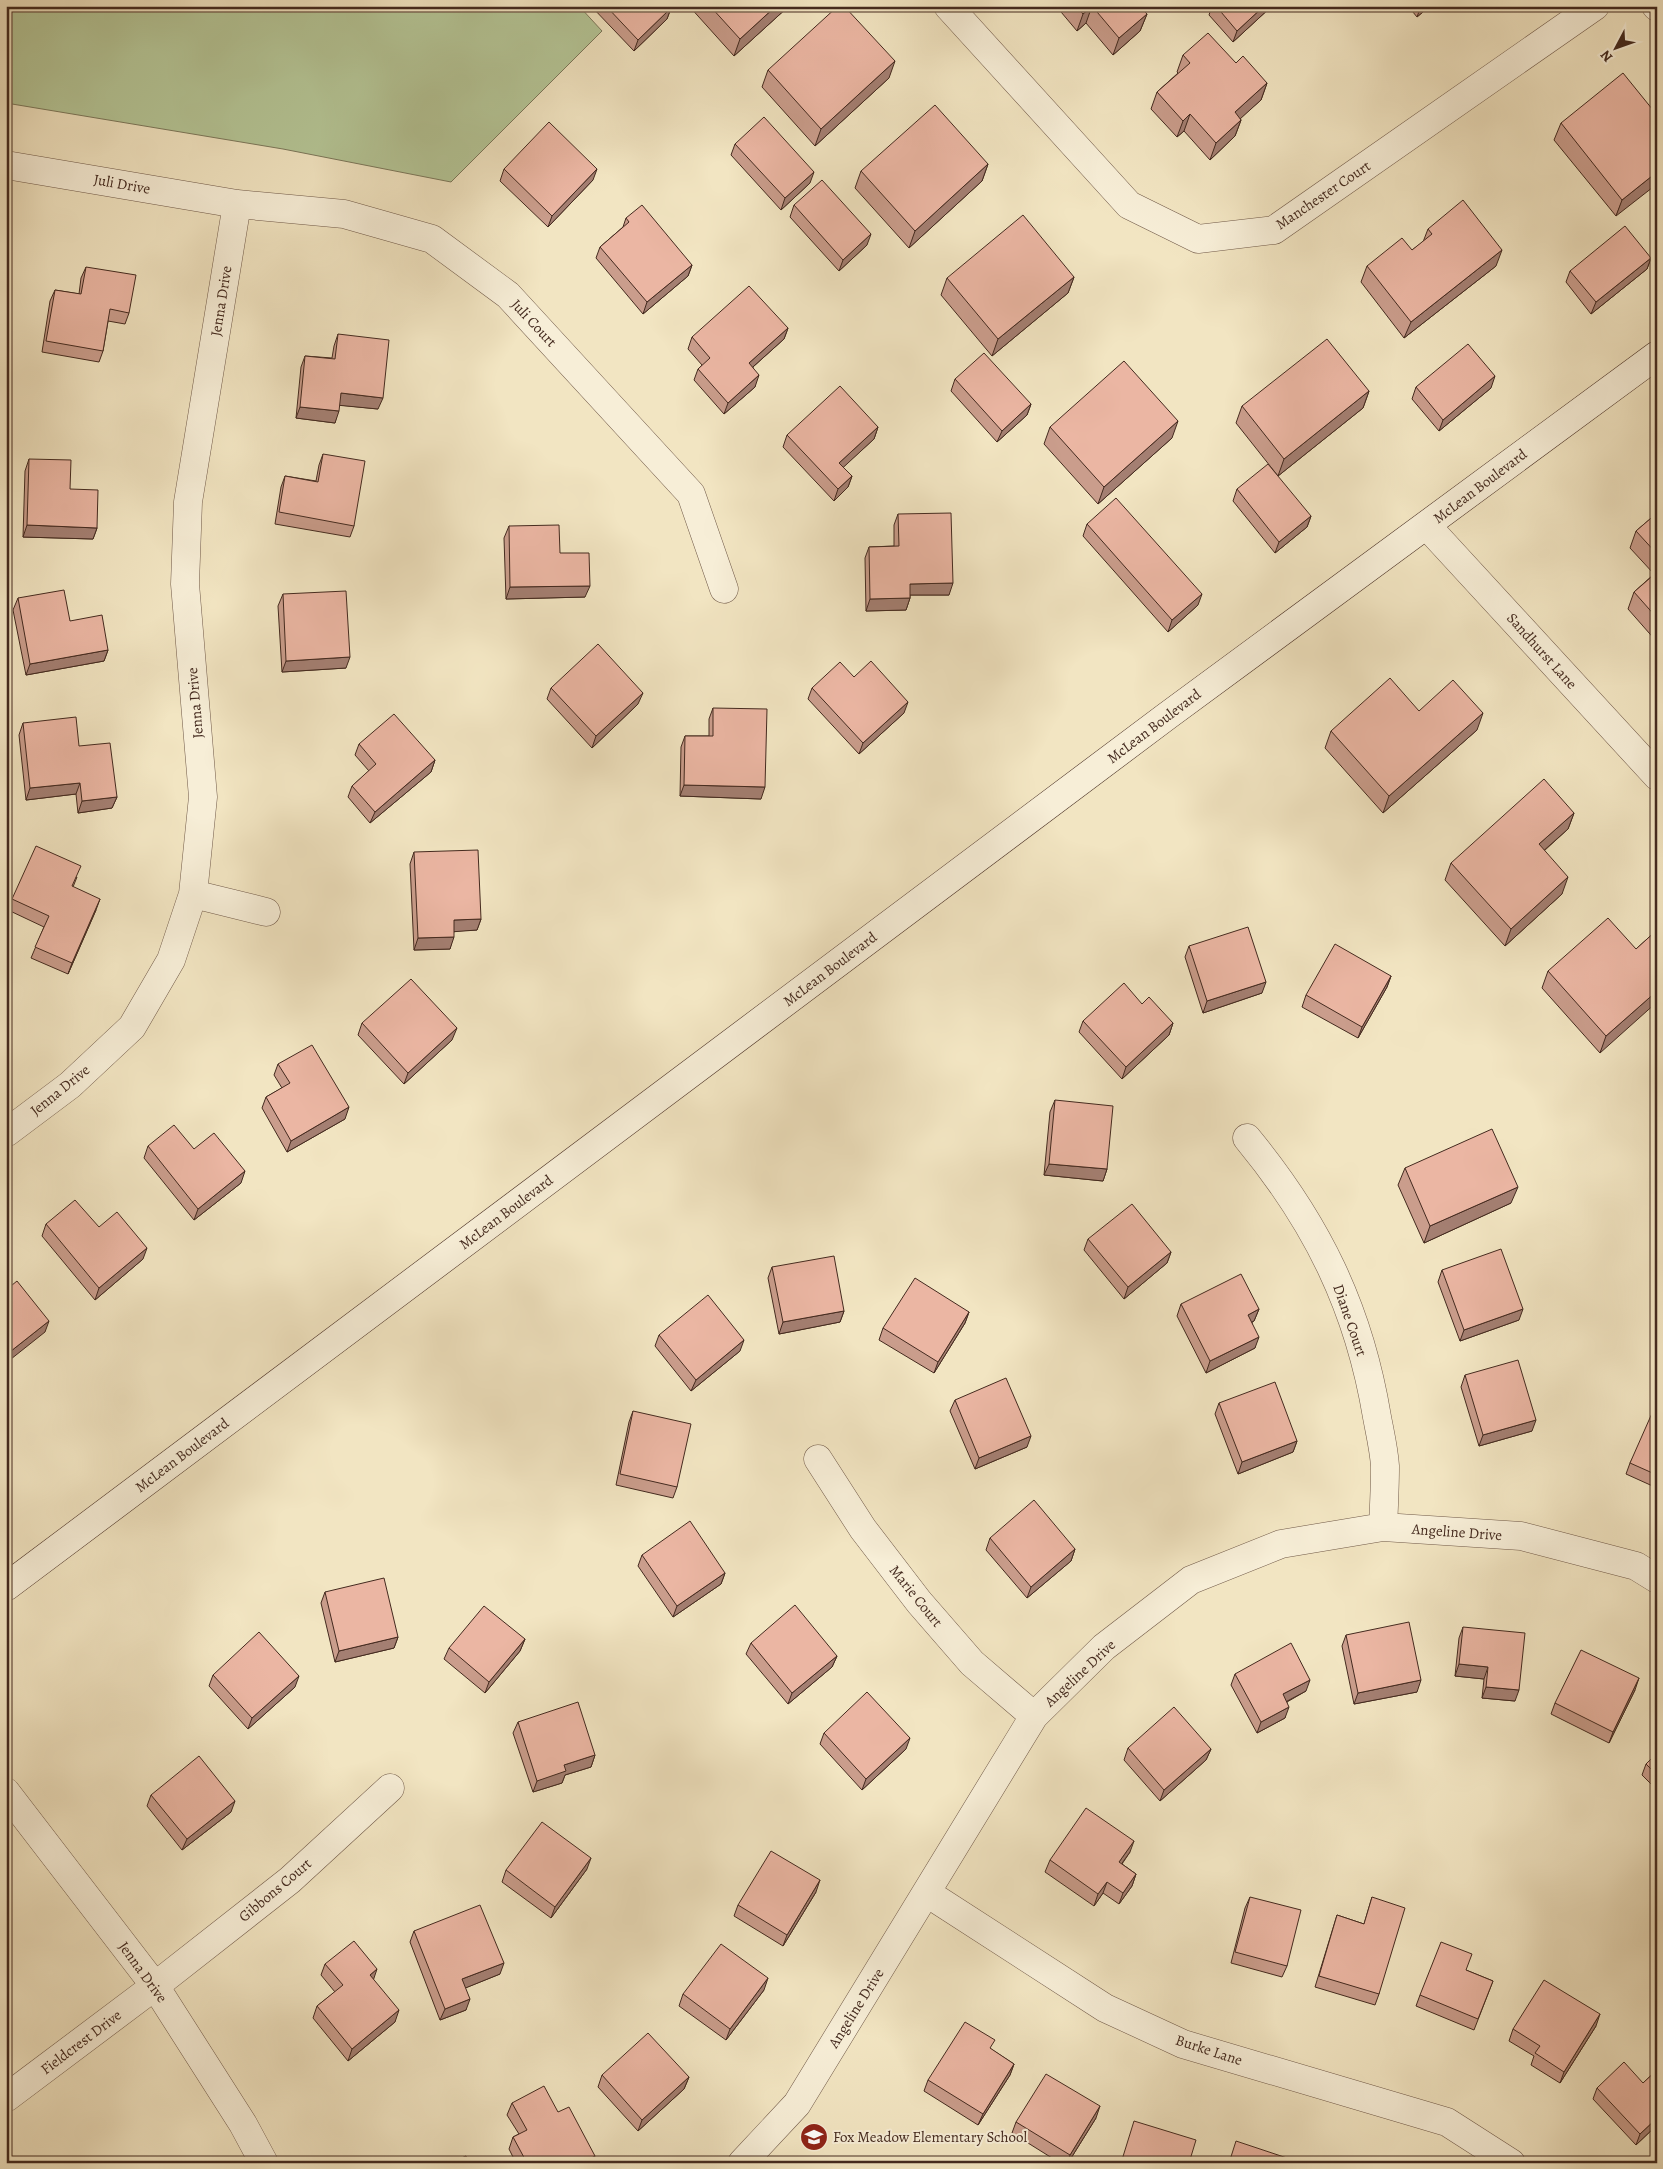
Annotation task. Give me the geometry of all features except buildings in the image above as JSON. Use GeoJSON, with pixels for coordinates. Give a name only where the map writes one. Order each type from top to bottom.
{"type":"FeatureCollection","features":[{"type":"Feature","properties":{"kind":"street","name":"Manchester Court"},"geometry":{"type":"LineString","coordinates":[[948,6],[1130,205],[1198,239],[1274,230],[1595,6]]}},
{"type":"Feature","properties":{"kind":"street","name":"Juli Drive"},"geometry":{"type":"LineString","coordinates":[[6,165],[237,204]]}},
{"type":"Feature","properties":{"kind":"street","name":"Juli Court"},"geometry":{"type":"LineString","coordinates":[[237,204],[344,214],[432,239],[508,295],[691,494],[724,589]]}},
{"type":"Feature","properties":{"kind":"street","name":"Jenna Drive"},"geometry":{"type":"LineString","coordinates":[[6,1133],[70,1085],[132,1027],[171,960],[193,894],[203,797],[185,584],[188,502],[237,204]]}},
{"type":"Feature","properties":{"kind":"street","name":"McLean Boulevard"},"geometry":{"type":"LineString","coordinates":[[6,1587],[1160,722],[1657,355]]}},
{"type":"Feature","properties":{"kind":"street","name":"Sandhurst Lane"},"geometry":{"type":"LineString","coordinates":[[1427,526],[1657,776]]}},
{"type":"Feature","properties":{"kind":"street"},"geometry":{"type":"LineString","coordinates":[[193,894],[266,912]]}},
{"type":"Feature","properties":{"kind":"street","name":"Diane Court"},"geometry":{"type":"LineString","coordinates":[[1247,1138],[1281,1180],[1310,1225],[1354,1321],[1372,1390],[1385,1464],[1384,1527]]}},
{"type":"Feature","properties":{"kind":"street","name":"Marie Court"},"geometry":{"type":"LineString","coordinates":[[818,1460],[863,1530],[919,1602],[972,1663],[1034,1716]]}},
{"type":"Feature","properties":{"kind":"street","name":"Angeline Drive"},"geometry":{"type":"LineString","coordinates":[[742,2163],[797,2104],[1034,1716],[1104,1647],[1191,1580],[1281,1544],[1384,1527],[1521,1536],[1636,1566],[1657,1579]]}},
{"type":"Feature","properties":{"kind":"street","name":"Gibbons Court"},"geometry":{"type":"LineString","coordinates":[[156,1986],[290,1880],[390,1788]]}},
{"type":"Feature","properties":{"kind":"street","name":"Jenna Drive"},"geometry":{"type":"LineString","coordinates":[[6,1792],[156,1986],[243,2124],[264,2163]]}},
{"type":"Feature","properties":{"kind":"street","name":"Burke Lane"},"geometry":{"type":"LineString","coordinates":[[927,1894],[1106,2008],[1183,2044],[1447,2122],[1510,2163]]}},
{"type":"Feature","properties":{"kind":"street","name":"Fieldcrest Drive"},"geometry":{"type":"LineString","coordinates":[[6,2098],[156,1986]]}},
{"type":"Feature","properties":{"kind":"green space"},"geometry":{"type":"Polygon","coordinates":[[[6,6],[579,6],[602,31],[451,182],[283,149],[6,103],[6,6]]]}},
{"type":"Feature","properties":{"kind":"place","name":"Fox Meadow Elementary School"},"geometry":{"type":"Point","coordinates":[814,2137]}}]}
